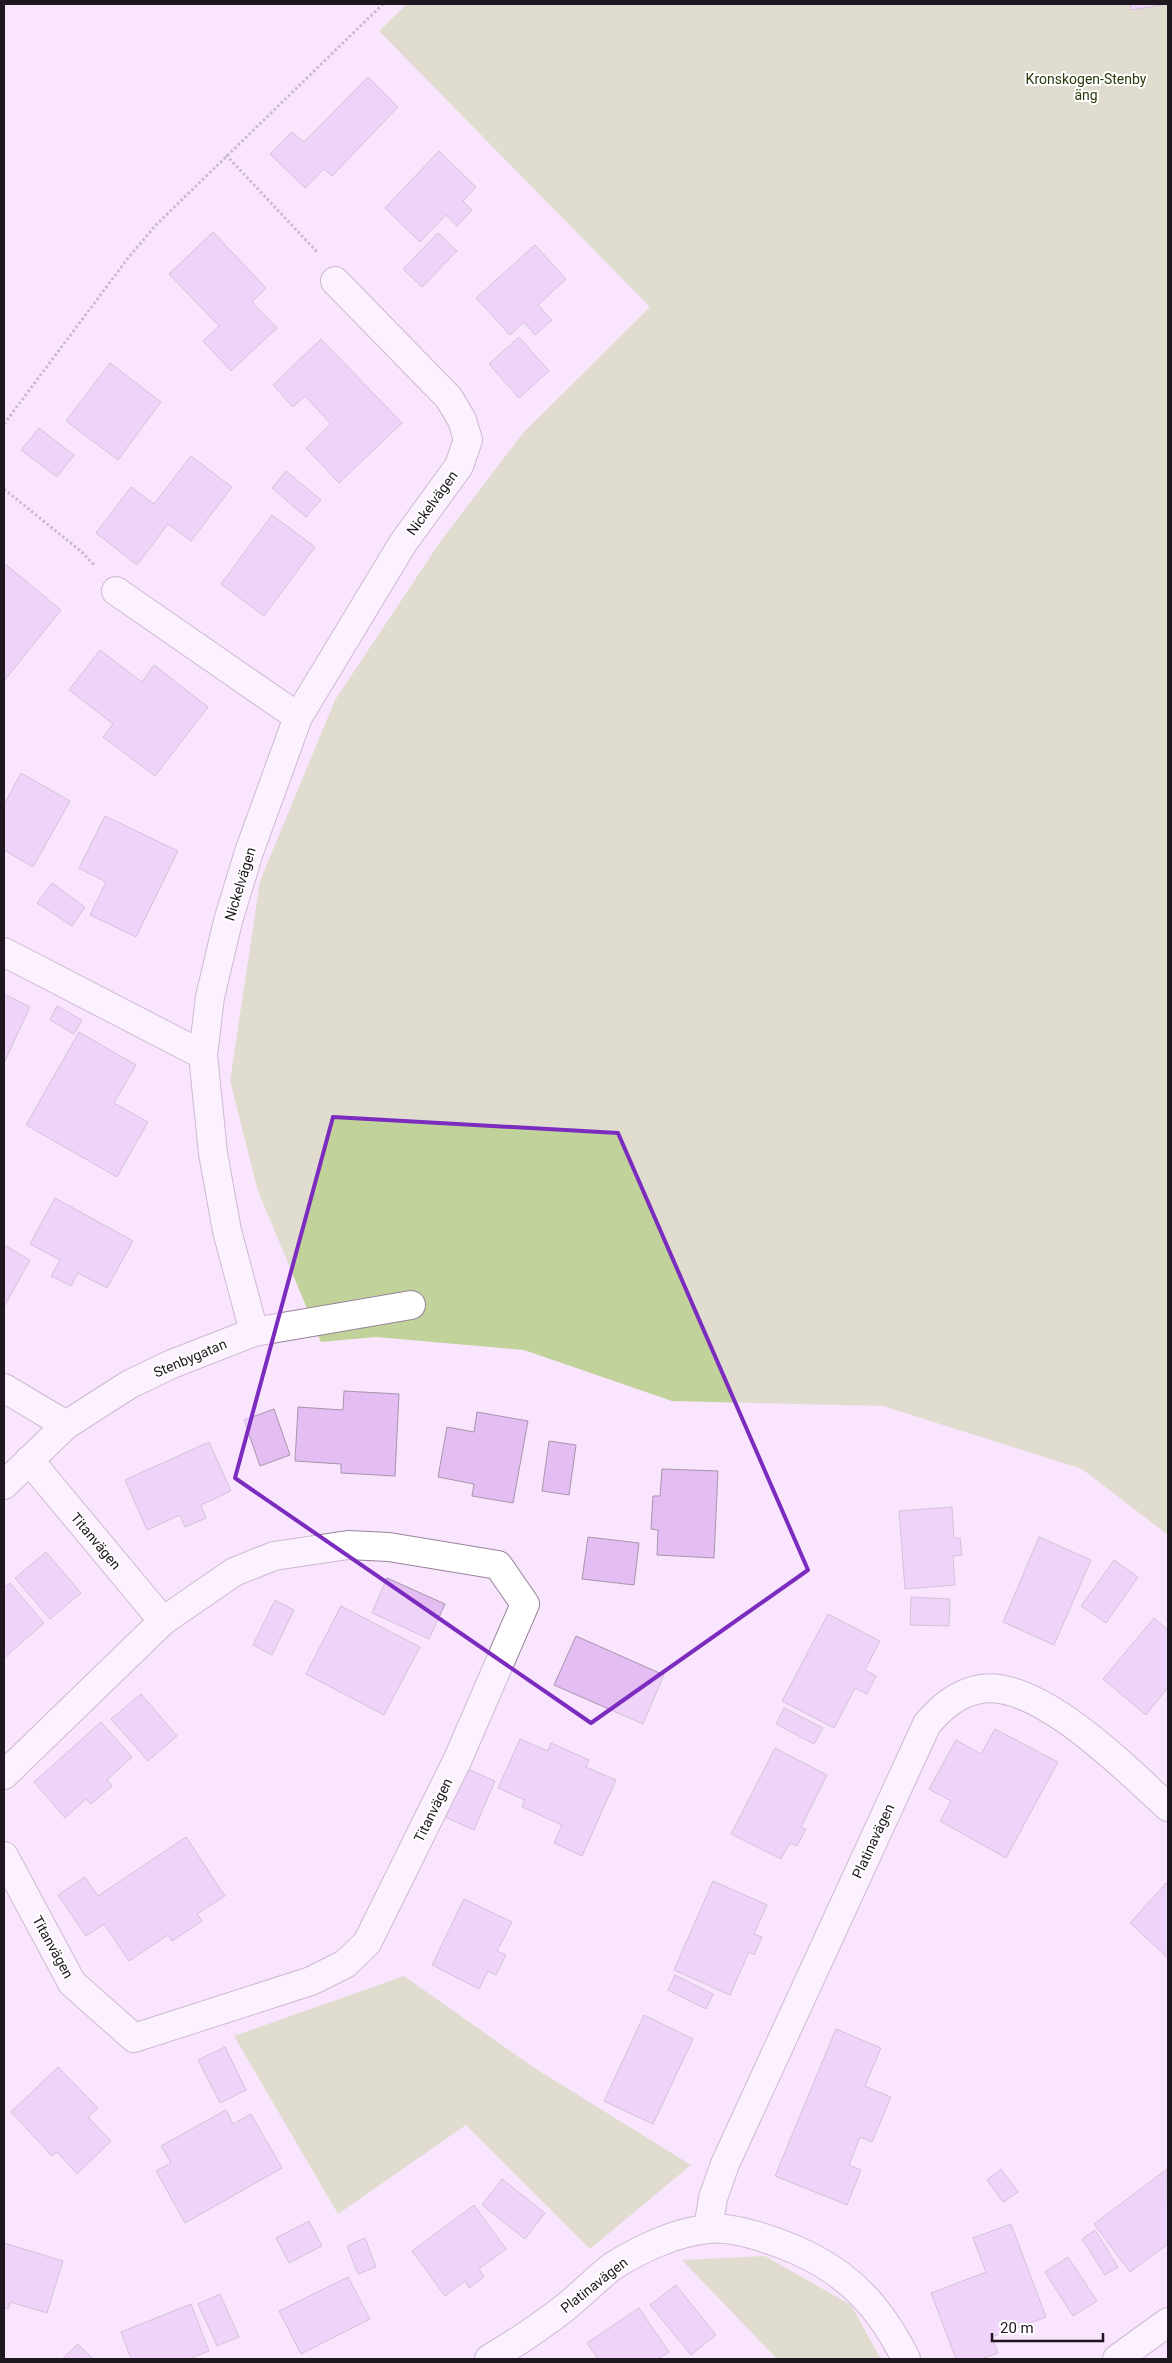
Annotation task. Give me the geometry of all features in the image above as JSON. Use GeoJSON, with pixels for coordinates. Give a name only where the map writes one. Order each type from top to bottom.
{"type":"FeatureCollection","features":[{"type":"Feature","properties":{"kind":"street","name":"Nickelvägen"},"geometry":{"type":"LineString","coordinates":[[254,1332],[225,1221],[213,1153],[203,1055],[210,997],[228,921],[249,852],[298,718],[398,550],[459,466],[468,440],[462,420],[449,398],[335,281]]}},
{"type":"Feature","properties":{"kind":"street"},"geometry":{"type":"LineString","coordinates":[[116,591],[298,718]]}},
{"type":"Feature","properties":{"kind":"street"},"geometry":{"type":"LineString","coordinates":[[4,952],[203,1055]]}},
{"type":"Feature","properties":{"kind":"street","name":"Stenbygatan"},"geometry":{"type":"LineString","coordinates":[[4,1485],[66,1425],[130,1384],[164,1368],[254,1332],[411,1305]]}},
{"type":"Feature","properties":{"kind":"street"},"geometry":{"type":"LineString","coordinates":[[4,1388],[66,1425]]}},
{"type":"Feature","properties":{"kind":"street","name":"Titanvägen"},"geometry":{"type":"LineString","coordinates":[[29,1460],[163,1621]]}},
{"type":"Feature","properties":{"kind":"street","name":"Titanvägen"},"geometry":{"type":"LineString","coordinates":[[4,1776],[163,1621],[234,1572],[274,1556],[348,1545],[389,1547],[498,1565],[525,1604],[457,1761],[367,1943],[345,1964],[312,1981],[134,2038],[72,1983],[4,1856]]}},
{"type":"Feature","properties":{"kind":"street","name":"Platinavägen"},"geometry":{"type":"LineString","coordinates":[[708,2229],[713,2198],[725,2164],[927,1724],[941,1707],[977,1689],[997,1688],[1016,1691],[1066,1720],[1106,1751],[1168,1807]]}},
{"type":"Feature","properties":{"kind":"street","name":"Platinavägen"},"geometry":{"type":"LineString","coordinates":[[489,2359],[526,2337],[621,2262],[638,2252],[672,2238],[708,2229],[732,2231],[778,2243],[829,2268],[856,2288],[877,2309],[893,2332],[906,2359]]}},
{"type":"Feature","properties":{"kind":"street"},"geometry":{"type":"LineString","coordinates":[[1117,2359],[1168,2322]]}},
{"type":"Feature","properties":{"kind":"path"},"geometry":{"type":"LineString","coordinates":[[4,424],[128,258],[156,224],[383,4]]}},
{"type":"Feature","properties":{"kind":"path"},"geometry":{"type":"LineString","coordinates":[[226,155],[314,247],[335,281]]}},
{"type":"Feature","properties":{"kind":"path"},"geometry":{"type":"LineString","coordinates":[[4,489],[83,553],[116,591]]}},
{"type":"Feature","properties":{"kind":"highlighted area"},"geometry":{"type":"Polygon","coordinates":[[[333,1117],[618,1133],[808,1570],[591,1723],[235,1478],[333,1117]]]}},
{"type":"Feature","properties":{"kind":"green space","name":"Kronskogen-Stenby äng"},"geometry":{"type":"Polygon","coordinates":[[[407,4],[1168,4],[1168,1535],[1082,1469],[883,1406],[672,1401],[524,1350],[376,1337],[321,1342],[258,1191],[230,1081],[260,881],[335,700],[440,542],[523,433],[650,307],[379,31],[407,4]]]}},
{"type":"Feature","properties":{"kind":"green space"},"geometry":{"type":"Polygon","coordinates":[[[404,1976],[536,2069],[691,2165],[590,2249],[466,2125],[338,2214],[234,2036],[404,1976]]]}},
{"type":"Feature","properties":{"kind":"green space"},"geometry":{"type":"Polygon","coordinates":[[[765,2256],[851,2305],[881,2359],[777,2359],[682,2260],[765,2256]]]}},
{"type":"Feature","properties":{"kind":"building"},"geometry":{"type":"Polygon","coordinates":[[[1130,4],[1168,4],[1131,10],[1130,4]]]}},
{"type":"Feature","properties":{"kind":"building"},"geometry":{"type":"Polygon","coordinates":[[[368,77],[398,107],[332,176],[324,169],[305,188],[270,154],[292,132],[304,142],[368,77]]]}},
{"type":"Feature","properties":{"kind":"building"},"geometry":{"type":"Polygon","coordinates":[[[439,151],[476,187],[463,201],[472,210],[457,226],[446,215],[420,242],[385,208],[439,151]]]}},
{"type":"Feature","properties":{"kind":"building"},"geometry":{"type":"Polygon","coordinates":[[[213,232],[266,288],[252,302],[277,328],[231,371],[203,341],[219,326],[169,274],[213,232]]]}},
{"type":"Feature","properties":{"kind":"building"},"geometry":{"type":"Polygon","coordinates":[[[438,233],[457,251],[422,287],[403,269],[438,233]]]}},
{"type":"Feature","properties":{"kind":"building"},"geometry":{"type":"Polygon","coordinates":[[[535,245],[566,279],[538,305],[552,320],[535,335],[524,322],[510,335],[476,298],[535,245]]]}},
{"type":"Feature","properties":{"kind":"building"},"geometry":{"type":"Polygon","coordinates":[[[519,337],[549,371],[519,398],[489,364],[519,337]]]}},
{"type":"Feature","properties":{"kind":"building"},"geometry":{"type":"Polygon","coordinates":[[[321,339],[402,423],[339,483],[306,448],[331,424],[305,396],[293,407],[273,385],[321,339]]]}},
{"type":"Feature","properties":{"kind":"building"},"geometry":{"type":"Polygon","coordinates":[[[110,363],[161,402],[118,460],[66,421],[110,363]]]}},
{"type":"Feature","properties":{"kind":"building"},"geometry":{"type":"Polygon","coordinates":[[[39,428],[74,455],[57,477],[21,450],[39,428]]]}},
{"type":"Feature","properties":{"kind":"building"},"geometry":{"type":"Polygon","coordinates":[[[191,456],[232,487],[191,541],[168,524],[137,565],[96,533],[131,487],[154,504],[191,456]]]}},
{"type":"Feature","properties":{"kind":"building"},"geometry":{"type":"Polygon","coordinates":[[[286,471],[321,500],[306,517],[272,488],[286,471]]]}},
{"type":"Feature","properties":{"kind":"building"},"geometry":{"type":"Polygon","coordinates":[[[272,515],[315,547],[264,616],[221,584],[272,515]]]}},
{"type":"Feature","properties":{"kind":"building"},"geometry":{"type":"Polygon","coordinates":[[[4,563],[61,610],[4,681],[4,563]]]}},
{"type":"Feature","properties":{"kind":"building"},"geometry":{"type":"Polygon","coordinates":[[[100,650],[142,682],[154,665],[208,707],[155,776],[103,737],[113,724],[69,690],[100,650]]]}},
{"type":"Feature","properties":{"kind":"building"},"geometry":{"type":"Polygon","coordinates":[[[21,773],[70,801],[33,867],[4,850],[4,805],[21,773]]]}},
{"type":"Feature","properties":{"kind":"building"},"geometry":{"type":"Polygon","coordinates":[[[105,816],[178,851],[136,937],[90,915],[106,882],[79,868],[105,816]]]}},
{"type":"Feature","properties":{"kind":"building"},"geometry":{"type":"Polygon","coordinates":[[[52,883],[85,907],[72,926],[37,903],[52,883]]]}},
{"type":"Feature","properties":{"kind":"building"},"geometry":{"type":"Polygon","coordinates":[[[4,994],[30,1007],[4,1063],[4,994]]]}},
{"type":"Feature","properties":{"kind":"building"},"geometry":{"type":"Polygon","coordinates":[[[57,1006],[82,1020],[74,1034],[50,1020],[57,1006]]]}},
{"type":"Feature","properties":{"kind":"building"},"geometry":{"type":"Polygon","coordinates":[[[79,1032],[136,1065],[114,1103],[148,1122],[117,1177],[26,1125],[79,1032]]]}},
{"type":"Feature","properties":{"kind":"building"},"geometry":{"type":"Polygon","coordinates":[[[55,1198],[133,1241],[107,1288],[78,1273],[71,1286],[51,1276],[60,1260],[30,1244],[55,1198]]]}},
{"type":"Feature","properties":{"kind":"building"},"geometry":{"type":"Polygon","coordinates":[[[4,1245],[30,1260],[4,1307],[4,1245]]]}},
{"type":"Feature","properties":{"kind":"building"},"geometry":{"type":"Polygon","coordinates":[[[344,1391],[399,1394],[395,1476],[341,1473],[341,1464],[295,1461],[298,1407],[343,1410],[344,1391]]]}},
{"type":"Feature","properties":{"kind":"building"},"geometry":{"type":"Polygon","coordinates":[[[274,1409],[290,1455],[260,1466],[244,1420],[274,1409]]]}},
{"type":"Feature","properties":{"kind":"building"},"geometry":{"type":"Polygon","coordinates":[[[477,1412],[528,1421],[513,1503],[472,1496],[474,1484],[438,1477],[447,1427],[474,1432],[477,1412]]]}},
{"type":"Feature","properties":{"kind":"building"},"geometry":{"type":"Polygon","coordinates":[[[549,1441],[576,1445],[569,1495],[542,1491],[549,1441]]]}},
{"type":"Feature","properties":{"kind":"building"},"geometry":{"type":"Polygon","coordinates":[[[209,1442],[231,1491],[201,1505],[206,1518],[185,1527],[180,1515],[147,1530],[125,1480],[209,1442]]]}},
{"type":"Feature","properties":{"kind":"building"},"geometry":{"type":"Polygon","coordinates":[[[662,1469],[718,1471],[714,1558],[657,1555],[658,1530],[651,1529],[653,1496],[660,1496],[662,1469]]]}},
{"type":"Feature","properties":{"kind":"building"},"geometry":{"type":"Polygon","coordinates":[[[952,1507],[954,1538],[960,1538],[962,1555],[953,1556],[955,1585],[905,1589],[899,1511],[952,1507]]]}},
{"type":"Feature","properties":{"kind":"building"},"geometry":{"type":"Polygon","coordinates":[[[588,1537],[639,1543],[634,1585],[582,1579],[588,1537]]]}},
{"type":"Feature","properties":{"kind":"building"},"geometry":{"type":"Polygon","coordinates":[[[1039,1537],[1091,1560],[1054,1645],[1003,1622],[1039,1537]]]}},
{"type":"Feature","properties":{"kind":"building"},"geometry":{"type":"Polygon","coordinates":[[[46,1552],[81,1593],[50,1619],[15,1578],[46,1552]]]}},
{"type":"Feature","properties":{"kind":"building"},"geometry":{"type":"Polygon","coordinates":[[[1114,1560],[1138,1577],[1106,1623],[1081,1606],[1114,1560]]]}},
{"type":"Feature","properties":{"kind":"building"},"geometry":{"type":"Polygon","coordinates":[[[387,1578],[445,1604],[429,1639],[372,1613],[387,1578]]]}},
{"type":"Feature","properties":{"kind":"building"},"geometry":{"type":"Polygon","coordinates":[[[10,1583],[44,1623],[4,1658],[4,1588],[10,1583]]]}},
{"type":"Feature","properties":{"kind":"building"},"geometry":{"type":"Polygon","coordinates":[[[911,1597],[950,1599],[949,1626],[910,1625],[911,1597]]]}},
{"type":"Feature","properties":{"kind":"building"},"geometry":{"type":"Polygon","coordinates":[[[275,1600],[294,1610],[272,1655],[253,1645],[275,1600]]]}},
{"type":"Feature","properties":{"kind":"building"},"geometry":{"type":"Polygon","coordinates":[[[341,1606],[420,1647],[384,1715],[306,1674],[341,1606]]]}},
{"type":"Feature","properties":{"kind":"building"},"geometry":{"type":"Polygon","coordinates":[[[828,1614],[880,1641],[865,1670],[876,1676],[867,1694],[855,1688],[834,1728],[782,1701],[828,1614]]]}},
{"type":"Feature","properties":{"kind":"building"},"geometry":{"type":"Polygon","coordinates":[[[1154,1618],[1168,1630],[1168,1687],[1146,1715],[1103,1679],[1154,1618]]]}},
{"type":"Feature","properties":{"kind":"building"},"geometry":{"type":"Polygon","coordinates":[[[576,1636],[664,1675],[643,1724],[554,1685],[576,1636]]]}},
{"type":"Feature","properties":{"kind":"building"},"geometry":{"type":"Polygon","coordinates":[[[141,1694],[177,1736],[148,1761],[111,1719],[141,1694]]]}},
{"type":"Feature","properties":{"kind":"building"},"geometry":{"type":"Polygon","coordinates":[[[784,1708],[823,1728],[814,1744],[776,1724],[784,1708]]]}},
{"type":"Feature","properties":{"kind":"building"},"geometry":{"type":"Polygon","coordinates":[[[101,1722],[132,1757],[107,1780],[112,1786],[91,1804],[86,1799],[65,1818],[34,1782],[101,1722]]]}},
{"type":"Feature","properties":{"kind":"building"},"geometry":{"type":"Polygon","coordinates":[[[995,1729],[1058,1762],[1006,1858],[940,1821],[951,1801],[929,1789],[956,1740],[981,1754],[995,1729]]]}},
{"type":"Feature","properties":{"kind":"building"},"geometry":{"type":"Polygon","coordinates":[[[520,1739],[548,1751],[551,1743],[589,1760],[586,1767],[616,1780],[582,1856],[554,1843],[562,1825],[522,1807],[525,1800],[498,1788],[520,1739]]]}},
{"type":"Feature","properties":{"kind":"building"},"geometry":{"type":"Polygon","coordinates":[[[775,1748],[827,1775],[801,1827],[806,1829],[797,1846],[790,1843],[781,1859],[731,1834],[775,1748]]]}},
{"type":"Feature","properties":{"kind":"building"},"geometry":{"type":"Polygon","coordinates":[[[465,1768],[495,1781],[474,1830],[445,1817],[465,1768]]]}},
{"type":"Feature","properties":{"kind":"building"},"geometry":{"type":"Polygon","coordinates":[[[186,1837],[225,1896],[197,1914],[202,1921],[172,1941],[168,1935],[129,1961],[104,1924],[86,1936],[58,1895],[85,1877],[98,1896],[186,1837]]]}},
{"type":"Feature","properties":{"kind":"building"},"geometry":{"type":"Polygon","coordinates":[[[713,1881],[767,1905],[754,1934],[762,1937],[754,1955],[749,1952],[730,1995],[674,1970],[713,1881]]]}},
{"type":"Feature","properties":{"kind":"building"},"geometry":{"type":"Polygon","coordinates":[[[1166,1883],[1168,1886],[1168,1958],[1130,1923],[1166,1883]]]}},
{"type":"Feature","properties":{"kind":"building"},"geometry":{"type":"Polygon","coordinates":[[[464,1899],[512,1922],[497,1951],[506,1955],[496,1975],[488,1971],[479,1989],[432,1965],[464,1899]]]}},
{"type":"Feature","properties":{"kind":"building"},"geometry":{"type":"Polygon","coordinates":[[[675,1975],[713,1994],[706,2009],[668,1990],[675,1975]]]}},
{"type":"Feature","properties":{"kind":"building"},"geometry":{"type":"Polygon","coordinates":[[[644,2015],[693,2039],[653,2124],[604,2101],[644,2015]]]}},
{"type":"Feature","properties":{"kind":"building"},"geometry":{"type":"Polygon","coordinates":[[[836,2029],[881,2048],[865,2086],[891,2097],[872,2142],[860,2137],[849,2165],[861,2170],[847,2205],[775,2176],[836,2029]]]}},
{"type":"Feature","properties":{"kind":"building"},"geometry":{"type":"Polygon","coordinates":[[[225,2047],[246,2090],[220,2103],[198,2060],[225,2047]]]}},
{"type":"Feature","properties":{"kind":"building"},"geometry":{"type":"Polygon","coordinates":[[[58,2067],[98,2108],[88,2117],[111,2141],[77,2174],[57,2152],[52,2156],[11,2112],[58,2067]]]}},
{"type":"Feature","properties":{"kind":"building"},"geometry":{"type":"Polygon","coordinates":[[[226,2110],[233,2124],[251,2114],[282,2168],[185,2223],[156,2171],[171,2163],[161,2146],[226,2110]]]}},
{"type":"Feature","properties":{"kind":"building"},"geometry":{"type":"Polygon","coordinates":[[[1001,2169],[1018,2192],[1003,2202],[987,2180],[1001,2169]]]}},
{"type":"Feature","properties":{"kind":"building"},"geometry":{"type":"Polygon","coordinates":[[[1167,2169],[1168,2244],[1130,2272],[1094,2224],[1167,2169]]]}},
{"type":"Feature","properties":{"kind":"building"},"geometry":{"type":"Polygon","coordinates":[[[502,2179],[545,2213],[525,2239],[482,2205],[502,2179]]]}},
{"type":"Feature","properties":{"kind":"building"},"geometry":{"type":"Polygon","coordinates":[[[474,2205],[506,2249],[479,2269],[484,2277],[469,2288],[465,2281],[445,2296],[412,2251],[474,2205]]]}},
{"type":"Feature","properties":{"kind":"building"},"geometry":{"type":"Polygon","coordinates":[[[309,2221],[322,2246],[289,2263],[276,2238],[309,2221]]]}},
{"type":"Feature","properties":{"kind":"building"},"geometry":{"type":"Polygon","coordinates":[[[1011,2224],[1046,2317],[992,2337],[998,2353],[981,2359],[956,2359],[931,2293],[986,2272],[973,2238],[1011,2224]]]}},
{"type":"Feature","properties":{"kind":"building"},"geometry":{"type":"Polygon","coordinates":[[[1095,2230],[1118,2267],[1105,2275],[1082,2239],[1095,2230]]]}},
{"type":"Feature","properties":{"kind":"building"},"geometry":{"type":"Polygon","coordinates":[[[365,2238],[376,2267],[358,2274],[347,2246],[365,2238]]]}},
{"type":"Feature","properties":{"kind":"building"},"geometry":{"type":"Polygon","coordinates":[[[4,2243],[63,2261],[47,2313],[10,2302],[8,2309],[4,2308],[4,2243]]]}},
{"type":"Feature","properties":{"kind":"building"},"geometry":{"type":"Polygon","coordinates":[[[1068,2257],[1097,2301],[1073,2316],[1045,2272],[1068,2257]]]}},
{"type":"Feature","properties":{"kind":"building"},"geometry":{"type":"Polygon","coordinates":[[[348,2277],[370,2319],[301,2354],[279,2311],[348,2277]]]}},
{"type":"Feature","properties":{"kind":"building"},"geometry":{"type":"Polygon","coordinates":[[[676,2285],[716,2335],[691,2355],[650,2305],[676,2285]]]}},
{"type":"Feature","properties":{"kind":"building"},"geometry":{"type":"Polygon","coordinates":[[[220,2294],[239,2337],[217,2346],[198,2304],[220,2294]]]}},
{"type":"Feature","properties":{"kind":"building"},"geometry":{"type":"Polygon","coordinates":[[[191,2304],[209,2351],[188,2359],[131,2359],[121,2332],[191,2304]]]}},
{"type":"Feature","properties":{"kind":"building"},"geometry":{"type":"Polygon","coordinates":[[[639,2308],[669,2352],[658,2359],[598,2359],[587,2343],[639,2308]]]}},
{"type":"Feature","properties":{"kind":"building"},"geometry":{"type":"Polygon","coordinates":[[[78,2344],[93,2359],[62,2359],[78,2344]]]}}]}
